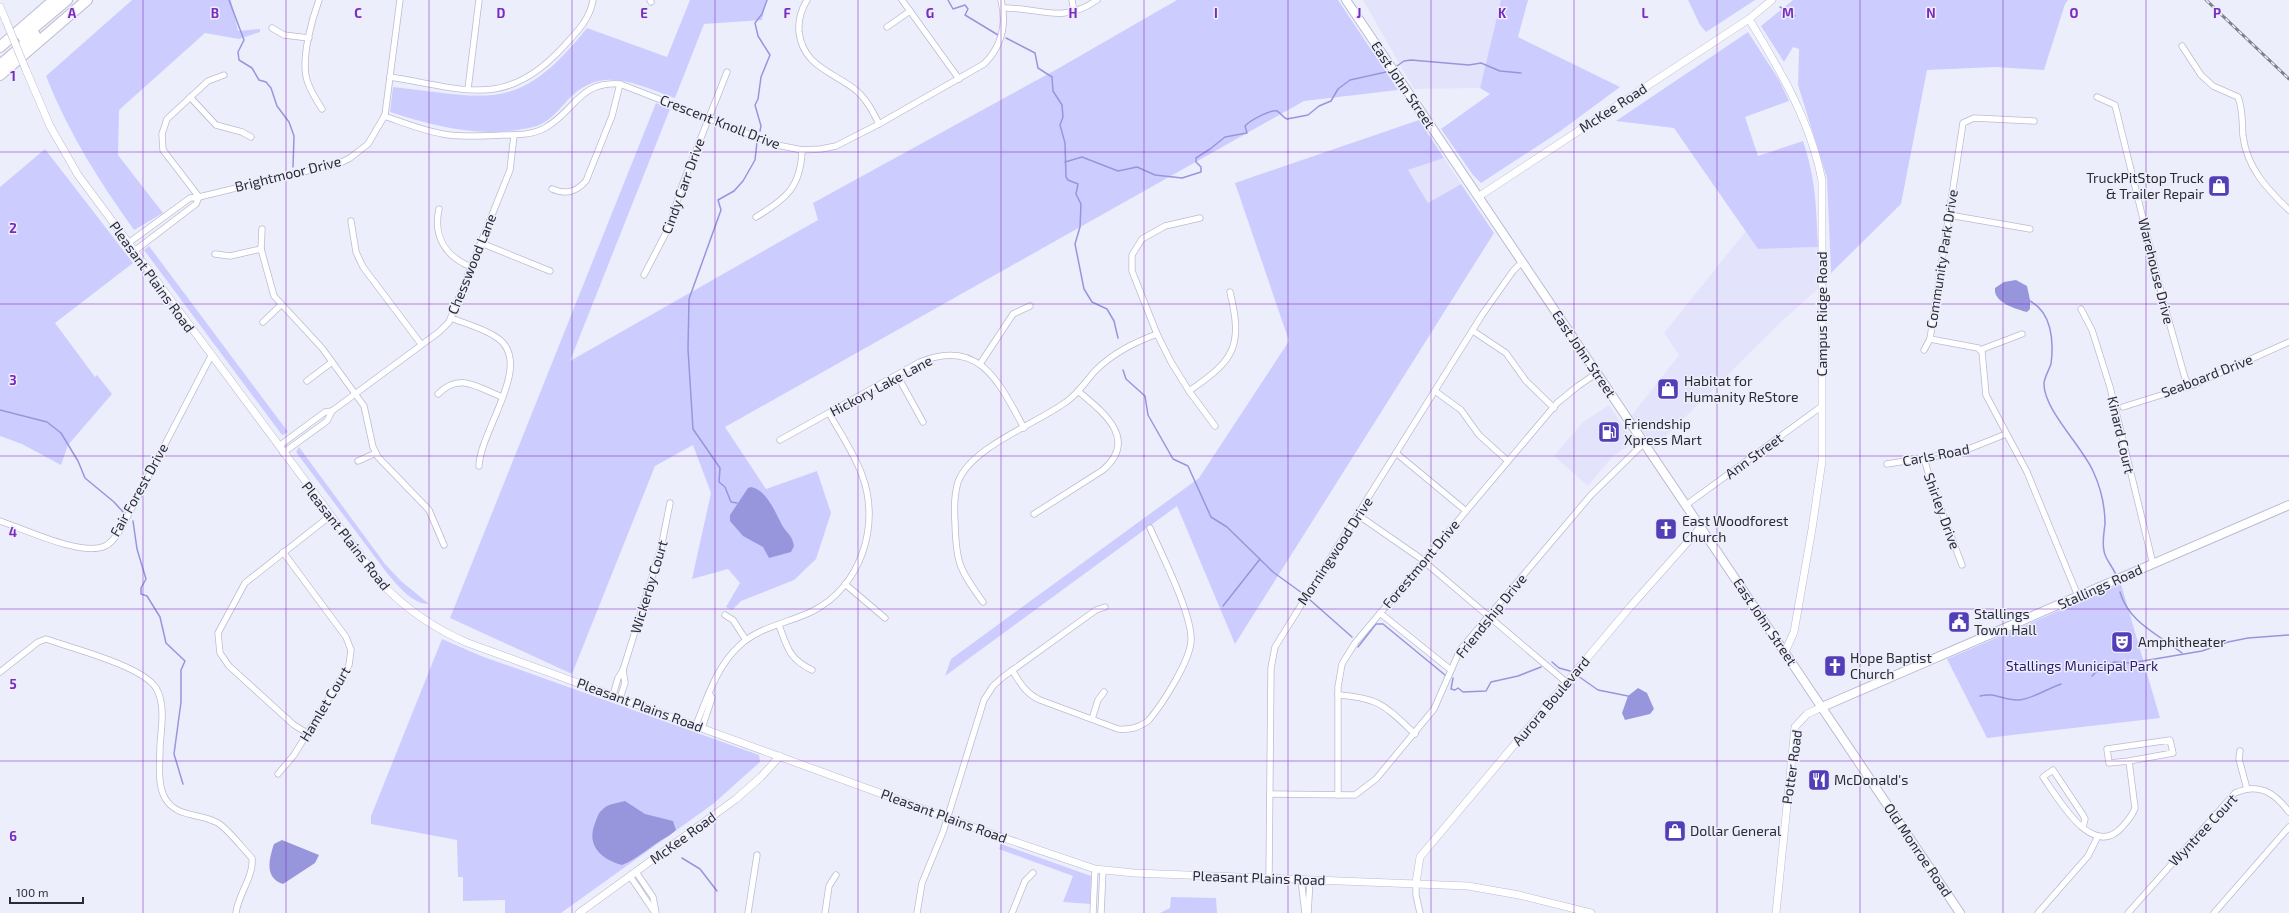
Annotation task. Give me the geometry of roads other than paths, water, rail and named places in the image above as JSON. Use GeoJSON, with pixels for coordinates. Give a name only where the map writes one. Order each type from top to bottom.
{"type":"FeatureCollection","features":[{"type":"Feature","properties":{"kind":"highway"},"geometry":{"type":"LineString","coordinates":[[0,47],[54,0]]}},
{"type":"Feature","properties":{"kind":"highway"},"geometry":{"type":"LineString","coordinates":[[0,57],[67,0]]}},
{"type":"Feature","properties":{"kind":"highway"},"geometry":{"type":"LineString","coordinates":[[0,67],[77,0]]}},
{"type":"Feature","properties":{"kind":"highway"},"geometry":{"type":"LineString","coordinates":[[0,75],[87,0]]}},
{"type":"Feature","properties":{"kind":"highway"},"geometry":{"type":"LineString","coordinates":[[0,67],[44,37]]}},
{"type":"Feature","properties":{"kind":"main road","name":"East John Street"},"geometry":{"type":"LineString","coordinates":[[1346,0],[1822,707]]}},
{"type":"Feature","properties":{"kind":"main road","name":"Stallings Road"},"geometry":{"type":"LineString","coordinates":[[1822,707],[2289,505]]}},
{"type":"Feature","properties":{"kind":"main road","name":"Old Monroe Road"},"geometry":{"type":"LineString","coordinates":[[1822,707],[1960,913]]}},
{"type":"Feature","properties":{"kind":"street"},"geometry":{"type":"LineString","coordinates":[[319,0],[309,38],[306,76],[322,109]]}},
{"type":"Feature","properties":{"kind":"street","name":"Brightmoor Drive"},"geometry":{"type":"LineString","coordinates":[[127,244],[190,198],[344,161],[368,144],[384,116],[400,0]]}},
{"type":"Feature","properties":{"kind":"street"},"geometry":{"type":"LineString","coordinates":[[468,89],[479,0]]}},
{"type":"Feature","properties":{"kind":"street"},"geometry":{"type":"LineString","coordinates":[[390,77],[468,89],[503,88],[533,76],[576,33],[588,16],[593,0]]}},
{"type":"Feature","properties":{"kind":"street"},"geometry":{"type":"LineString","coordinates":[[807,0],[801,10],[799,23],[800,39],[806,54],[820,69],[858,92],[870,107],[879,124]]}},
{"type":"Feature","properties":{"kind":"street"},"geometry":{"type":"LineString","coordinates":[[902,0],[959,79]]}},
{"type":"Feature","properties":{"kind":"street","name":"Crescent Knoll Drive"},"geometry":{"type":"LineString","coordinates":[[384,116],[430,131],[449,135],[514,135],[534,132],[550,125],[577,98],[594,87],[607,84],[620,84],[777,145],[802,150],[821,149],[836,146],[879,124],[984,64],[996,51],[1003,33],[1003,8],[1001,0]]}},
{"type":"Feature","properties":{"kind":"street"},"geometry":{"type":"LineString","coordinates":[[1072,0],[1074,11]]}},
{"type":"Feature","properties":{"kind":"street"},"geometry":{"type":"LineString","coordinates":[[1003,8],[1015,8],[1046,14],[1074,11],[1097,0]]}},
{"type":"Feature","properties":{"kind":"street"},"geometry":{"type":"LineString","coordinates":[[1749,19],[1772,0]]}},
{"type":"Feature","properties":{"kind":"street","name":"Pleasant Plains Road"},"geometry":{"type":"LineString","coordinates":[[0,7],[26,70],[65,153],[78,175],[127,244],[381,583],[402,604],[428,623],[468,643],[699,726],[947,818],[1095,869],[1217,876],[1416,883],[1488,889],[1591,913]]}},
{"type":"Feature","properties":{"kind":"street"},"geometry":{"type":"LineString","coordinates":[[887,26],[910,11]]}},
{"type":"Feature","properties":{"kind":"street","name":"McKee Road"},"geometry":{"type":"LineString","coordinates":[[1478,197],[1749,19]]}},
{"type":"Feature","properties":{"kind":"street","name":"Campus Ridge Road"},"geometry":{"type":"LineString","coordinates":[[1749,19],[1793,97],[1813,146],[1821,175],[1823,200],[1821,476],[1794,632],[1785,652]]}},
{"type":"Feature","properties":{"kind":"street"},"geometry":{"type":"LineString","coordinates":[[272,28],[284,34],[309,38]]}},
{"type":"Feature","properties":{"kind":"street"},"geometry":{"type":"LineString","coordinates":[[2182,46],[2201,75],[2213,86],[2238,97],[2242,105],[2244,137],[2252,167],[2262,182],[2289,210]]}},
{"type":"Feature","properties":{"kind":"street","name":"Cindy Carr Drive"},"geometry":{"type":"LineString","coordinates":[[644,275],[669,227],[708,118],[727,72]]}},
{"type":"Feature","properties":{"kind":"street"},"geometry":{"type":"LineString","coordinates":[[133,252],[196,204],[199,197],[183,174],[167,156],[162,140],[167,119],[208,81],[224,75]]}},
{"type":"Feature","properties":{"kind":"street"},"geometry":{"type":"LineString","coordinates":[[552,189],[559,192],[568,192],[578,188],[586,180],[612,116],[620,84]]}},
{"type":"Feature","properties":{"kind":"street"},"geometry":{"type":"LineString","coordinates":[[190,97],[216,125],[242,132],[251,137]]}},
{"type":"Feature","properties":{"kind":"street","name":"Warehouse Drive"},"geometry":{"type":"LineString","coordinates":[[2097,97],[2115,105],[2164,304],[2185,378],[2189,385]]}},
{"type":"Feature","properties":{"kind":"street","name":"Community Park Drive"},"geometry":{"type":"LineString","coordinates":[[1980,350],[1930,339],[1963,124],[1974,118],[2034,121]]}},
{"type":"Feature","properties":{"kind":"street","name":"Chesswood Lane"},"geometry":{"type":"LineString","coordinates":[[279,446],[325,412],[332,410],[356,394],[444,327],[451,318],[512,164],[514,135]]}},
{"type":"Feature","properties":{"kind":"street"},"geometry":{"type":"LineString","coordinates":[[756,217],[777,204],[794,186],[800,169],[802,150]]}},
{"type":"Feature","properties":{"kind":"street"},"geometry":{"type":"LineString","coordinates":[[439,209],[437,226],[440,239],[453,256],[471,267]]}},
{"type":"Feature","properties":{"kind":"street"},"geometry":{"type":"LineString","coordinates":[[1949,215],[2030,229]]}},
{"type":"Feature","properties":{"kind":"street"},"geometry":{"type":"LineString","coordinates":[[1200,218],[1165,226],[1142,239],[1132,255],[1132,271],[1157,334],[1189,391],[1215,426]]}},
{"type":"Feature","properties":{"kind":"street"},"geometry":{"type":"LineString","coordinates":[[351,221],[356,252],[363,267],[421,344]]}},
{"type":"Feature","properties":{"kind":"street"},"geometry":{"type":"LineString","coordinates":[[262,229],[261,249],[272,292],[281,305],[314,338],[356,394],[367,413],[376,453],[429,510],[444,545]]}},
{"type":"Feature","properties":{"kind":"street"},"geometry":{"type":"LineString","coordinates":[[480,243],[550,271]]}},
{"type":"Feature","properties":{"kind":"street"},"geometry":{"type":"LineString","coordinates":[[216,254],[230,256],[261,249]]}},
{"type":"Feature","properties":{"kind":"street","name":"Morningwood Drive"},"geometry":{"type":"LineString","coordinates":[[1269,878],[1273,652],[1282,635],[1473,331],[1500,289],[1522,262]]}},
{"type":"Feature","properties":{"kind":"street"},"geometry":{"type":"LineString","coordinates":[[1189,391],[1209,378],[1223,365],[1232,351],[1236,335],[1236,319],[1230,292]]}},
{"type":"Feature","properties":{"kind":"street"},"geometry":{"type":"LineString","coordinates":[[263,322],[281,305]]}},
{"type":"Feature","properties":{"kind":"street"},"geometry":{"type":"LineString","coordinates":[[980,364],[1013,314],[1030,306]]}},
{"type":"Feature","properties":{"kind":"street","name":"Kinard Court"},"geometry":{"type":"LineString","coordinates":[[2081,309],[2092,330],[2110,387],[2153,564]]}},
{"type":"Feature","properties":{"kind":"street"},"geometry":{"type":"LineString","coordinates":[[451,318],[496,336],[507,348],[511,356],[512,369],[482,448],[479,466]]}},
{"type":"Feature","properties":{"kind":"street"},"geometry":{"type":"LineString","coordinates":[[1473,331],[1506,353],[1526,381],[1554,408]]}},
{"type":"Feature","properties":{"kind":"street"},"geometry":{"type":"LineString","coordinates":[[983,602],[966,577],[956,555],[954,506],[957,488],[959,481],[972,460],[990,447],[1068,401],[1097,370],[1117,352],[1134,343],[1157,334]]}},
{"type":"Feature","properties":{"kind":"street"},"geometry":{"type":"LineString","coordinates":[[2022,334],[1980,350],[1982,352],[1986,395],[2027,472],[2078,596]]}},
{"type":"Feature","properties":{"kind":"street"},"geometry":{"type":"LineString","coordinates":[[1924,350],[1930,339]]}},
{"type":"Feature","properties":{"kind":"street","name":"Seaboard Drive"},"geometry":{"type":"LineString","coordinates":[[2123,407],[2193,385],[2289,342]]}},
{"type":"Feature","properties":{"kind":"street","name":"Hickory Lake Lane"},"geometry":{"type":"LineString","coordinates":[[780,440],[920,362],[944,355],[964,357],[980,364],[999,383],[1024,428]]}},
{"type":"Feature","properties":{"kind":"street","name":"Fair Forest Drive"},"geometry":{"type":"LineString","coordinates":[[0,521],[83,548],[99,548],[109,544],[117,536],[128,517],[211,356]]}},
{"type":"Feature","properties":{"kind":"street"},"geometry":{"type":"LineString","coordinates":[[307,381],[332,362]]}},
{"type":"Feature","properties":{"kind":"street","name":"Forestmont Drive"},"geometry":{"type":"LineString","coordinates":[[1338,795],[1338,695],[1339,673],[1344,659],[1380,613],[1554,408],[1578,386],[1597,373]]}},
{"type":"Feature","properties":{"kind":"street"},"geometry":{"type":"LineString","coordinates":[[897,375],[923,422]]}},
{"type":"Feature","properties":{"kind":"street"},"geometry":{"type":"LineString","coordinates":[[438,394],[450,384],[461,382],[502,397]]}},
{"type":"Feature","properties":{"kind":"street"},"geometry":{"type":"LineString","coordinates":[[1034,514],[1103,470],[1111,463],[1116,455],[1118,439],[1112,422],[1078,390]]}},
{"type":"Feature","properties":{"kind":"street"},"geometry":{"type":"LineString","coordinates":[[1435,391],[1461,410],[1479,435],[1508,461]]}},
{"type":"Feature","properties":{"kind":"street","name":"Ann Street"},"geometry":{"type":"LineString","coordinates":[[1686,505],[1822,406]]}},
{"type":"Feature","properties":{"kind":"street","name":"Chesswood Lane"},"geometry":{"type":"LineString","coordinates":[[283,453],[327,420],[332,410]]}},
{"type":"Feature","properties":{"kind":"street"},"geometry":{"type":"LineString","coordinates":[[699,726],[712,698],[709,693],[724,662],[746,640],[814,610],[826,602],[845,584],[856,567],[865,547],[869,525],[869,505],[862,474],[829,414]]}},
{"type":"Feature","properties":{"kind":"street","name":"Carls Road"},"geometry":{"type":"LineString","coordinates":[[1887,464],[1961,452],[2006,434]]}},
{"type":"Feature","properties":{"kind":"street","name":"Friendship Drive"},"geometry":{"type":"LineString","coordinates":[[1270,794],[1354,795],[1367,788],[1415,734],[1434,709],[1444,692],[1451,670],[1460,650],[1591,495],[1644,443]]}},
{"type":"Feature","properties":{"kind":"street"},"geometry":{"type":"LineString","coordinates":[[358,461],[376,453]]}},
{"type":"Feature","properties":{"kind":"street"},"geometry":{"type":"LineString","coordinates":[[1396,453],[1466,511]]}},
{"type":"Feature","properties":{"kind":"street","name":"Shirley Drive"},"geometry":{"type":"LineString","coordinates":[[1924,458],[1932,486],[1962,565]]}},
{"type":"Feature","properties":{"kind":"street","name":"Wickerby Court"},"geometry":{"type":"LineString","coordinates":[[613,695],[618,678],[623,670],[661,548],[670,503]]}},
{"type":"Feature","properties":{"kind":"street"},"geometry":{"type":"LineString","coordinates":[[1358,515],[1424,561],[1490,615],[1566,682]]}},
{"type":"Feature","properties":{"kind":"street"},"geometry":{"type":"LineString","coordinates":[[307,733],[294,724],[230,666],[222,657],[218,633],[240,588],[248,579],[330,516]]}},
{"type":"Feature","properties":{"kind":"street"},"geometry":{"type":"LineString","coordinates":[[1012,670],[1023,688],[1031,696],[1118,728],[1129,730],[1141,726],[1154,714],[1188,657],[1191,641],[1188,618],[1150,528]]}},
{"type":"Feature","properties":{"kind":"street","name":"Aurora Boulevard"},"geometry":{"type":"LineString","coordinates":[[1416,883],[1420,856],[1680,548],[1701,528]]}},
{"type":"Feature","properties":{"kind":"street","name":"Hamlet Court"},"geometry":{"type":"LineString","coordinates":[[278,774],[294,755],[349,665],[351,650],[346,637],[283,552]]}},
{"type":"Feature","properties":{"kind":"street"},"geometry":{"type":"LineString","coordinates":[[845,584],[885,618]]}},
{"type":"Feature","properties":{"kind":"street"},"geometry":{"type":"LineString","coordinates":[[917,913],[924,879],[947,818],[984,700],[993,686],[1012,670],[1096,610],[1105,607]]}},
{"type":"Feature","properties":{"kind":"street"},"geometry":{"type":"LineString","coordinates":[[1380,613],[1451,670]]}},
{"type":"Feature","properties":{"kind":"street"},"geometry":{"type":"LineString","coordinates":[[725,615],[733,620],[746,640]]}},
{"type":"Feature","properties":{"kind":"street"},"geometry":{"type":"LineString","coordinates":[[779,625],[792,656],[802,665],[812,670]]}},
{"type":"Feature","properties":{"kind":"street"},"geometry":{"type":"LineString","coordinates":[[0,672],[2,673],[38,642],[46,639],[110,661],[145,676],[156,688],[163,711],[159,769],[162,792],[166,800],[180,812],[219,824],[252,858],[250,873],[240,896],[236,913]]}},
{"type":"Feature","properties":{"kind":"street","name":"Wickerby Court"},"geometry":{"type":"LineString","coordinates":[[620,698],[625,683],[623,670]]}},
{"type":"Feature","properties":{"kind":"street"},"geometry":{"type":"LineString","coordinates":[[1092,719],[1098,700],[1104,692]]}},
{"type":"Feature","properties":{"kind":"street"},"geometry":{"type":"LineString","coordinates":[[1338,695],[1372,699],[1388,710],[1415,734]]}},
{"type":"Feature","properties":{"kind":"street","name":"Potter Road"},"geometry":{"type":"LineString","coordinates":[[1776,913],[1795,727],[1799,720],[1807,714],[1822,707]]}},
{"type":"Feature","properties":{"kind":"street"},"geometry":{"type":"LineString","coordinates":[[2170,740],[2173,753],[2129,760],[2109,763],[2107,749],[2170,740]]}},
{"type":"Feature","properties":{"kind":"street"},"geometry":{"type":"LineString","coordinates":[[2240,751],[2239,759],[2247,788]]}},
{"type":"Feature","properties":{"kind":"street","name":"McKee Road"},"geometry":{"type":"LineString","coordinates":[[579,913],[736,800],[761,777],[780,756]]}},
{"type":"Feature","properties":{"kind":"street"},"geometry":{"type":"LineString","coordinates":[[2083,827],[2085,819],[2083,815],[2053,770],[2043,777],[2070,817],[2083,827],[2098,836],[2107,837],[2114,834],[2133,814],[2136,803],[2129,760]]}},
{"type":"Feature","properties":{"kind":"street","name":"Wyntree Court"},"geometry":{"type":"LineString","coordinates":[[2128,913],[2227,800],[2235,793],[2247,788],[2264,789],[2273,794],[2289,812]]}},
{"type":"Feature","properties":{"kind":"street"},"geometry":{"type":"LineString","coordinates":[[2214,913],[2289,827]]}},
{"type":"Feature","properties":{"kind":"street"},"geometry":{"type":"LineString","coordinates":[[2038,913],[2088,856],[2098,836]]}},
{"type":"Feature","properties":{"kind":"street"},"geometry":{"type":"LineString","coordinates":[[748,913],[757,855]]}},
{"type":"Feature","properties":{"kind":"street"},"geometry":{"type":"LineString","coordinates":[[1093,913],[1095,869]]}},
{"type":"Feature","properties":{"kind":"street"},"geometry":{"type":"LineString","coordinates":[[1101,913],[1103,870]]}},
{"type":"Feature","properties":{"kind":"street"},"geometry":{"type":"LineString","coordinates":[[636,872],[653,897],[656,913]]}},
{"type":"Feature","properties":{"kind":"street"},"geometry":{"type":"LineString","coordinates":[[1012,913],[1025,881],[1033,873]]}},
{"type":"Feature","properties":{"kind":"street"},"geometry":{"type":"LineString","coordinates":[[825,913],[829,886],[836,875]]}},
{"type":"Feature","properties":{"kind":"street"},"geometry":{"type":"LineString","coordinates":[[630,876],[656,913]]}},
{"type":"Feature","properties":{"kind":"street"},"geometry":{"type":"LineString","coordinates":[[1301,879],[1305,913]]}},
{"type":"Feature","properties":{"kind":"street"},"geometry":{"type":"LineString","coordinates":[[1308,913],[1310,880]]}},
{"type":"Feature","properties":{"kind":"street"},"geometry":{"type":"LineString","coordinates":[[1416,883],[1416,895],[1420,913]]}},
{"type":"Feature","properties":{"kind":"waterway"},"geometry":{"type":"LineString","coordinates":[[229,0],[244,40],[238,52],[239,60],[252,68],[259,80],[266,82],[271,88],[277,106],[289,122],[294,136],[293,167]]}},
{"type":"Feature","properties":{"kind":"waterway"},"geometry":{"type":"LineString","coordinates":[[760,131],[761,126],[755,105],[758,99],[761,77],[770,55],[758,36],[755,23],[762,14],[767,0]]}},
{"type":"Feature","properties":{"kind":"waterway"},"geometry":{"type":"LineString","coordinates":[[948,0],[953,9],[965,5],[968,9],[965,15],[998,35]]}},
{"type":"Feature","properties":{"kind":"waterway"},"geometry":{"type":"LineString","coordinates":[[1780,7],[1795,16]]}},
{"type":"Feature","properties":{"kind":"waterway"},"geometry":{"type":"LineString","coordinates":[[1006,38],[1035,53],[1038,68],[1052,77],[1053,91],[1062,105],[1063,117],[1060,125],[1065,143],[1066,177],[1068,180],[1078,184],[1076,194],[1081,204],[1080,227],[1075,244],[1084,289],[1092,302],[1107,309],[1114,321],[1118,338]]}},
{"type":"Feature","properties":{"kind":"waterway"},"geometry":{"type":"LineString","coordinates":[[1397,66],[1404,61],[1411,60],[1469,65],[1481,63],[1500,71],[1521,73]]}},
{"type":"Feature","properties":{"kind":"waterway"},"geometry":{"type":"LineString","coordinates":[[1065,162],[1082,157],[1118,171],[1137,167],[1155,175],[1182,178],[1201,172],[1201,167],[1196,162],[1196,158],[1225,137],[1247,133],[1245,126],[1260,116],[1274,111],[1277,111],[1287,119],[1308,115],[1319,106],[1331,101],[1338,89],[1350,80],[1386,72]]}},
{"type":"Feature","properties":{"kind":"waterway"},"geometry":{"type":"LineString","coordinates":[[737,503],[731,502],[725,487],[719,482],[720,468],[693,429],[688,349],[689,299],[721,210],[718,200],[734,191],[743,181],[755,160],[757,142]]}},
{"type":"Feature","properties":{"kind":"waterway"},"geometry":{"type":"LineString","coordinates":[[2028,300],[2042,311],[2050,328],[2052,355],[2051,364],[2044,382],[2046,394],[2050,405],[2088,461],[2096,477],[2102,496],[2104,510],[2104,551],[2116,575]]}},
{"type":"Feature","properties":{"kind":"waterway"},"geometry":{"type":"LineString","coordinates":[[1123,370],[1126,379],[1145,396],[1148,415],[1173,459],[1188,466],[1211,517],[1227,527],[1273,572],[1302,593]]}},
{"type":"Feature","properties":{"kind":"waterway"},"geometry":{"type":"LineString","coordinates":[[0,410],[47,422],[61,433],[78,461],[85,478],[114,502],[124,513]]}},
{"type":"Feature","properties":{"kind":"waterway"},"geometry":{"type":"LineString","coordinates":[[133,521],[137,549],[146,579],[141,588],[141,594],[147,596],[160,617],[166,643],[185,661],[181,670],[181,702],[174,754],[183,784]]}},
{"type":"Feature","properties":{"kind":"waterway"},"geometry":{"type":"LineString","coordinates":[[1223,606],[1260,559]]}},
{"type":"Feature","properties":{"kind":"waterway"},"geometry":{"type":"LineString","coordinates":[[2120,592],[2124,603],[2137,620],[2182,653]]}},
{"type":"Feature","properties":{"kind":"waterway"},"geometry":{"type":"LineString","coordinates":[[1309,599],[1352,637]]}},
{"type":"Feature","properties":{"kind":"waterway"},"geometry":{"type":"LineString","coordinates":[[1358,647],[1376,624],[1383,624],[1445,675]]}},
{"type":"Feature","properties":{"kind":"waterway"},"geometry":{"type":"LineString","coordinates":[[2092,676],[2099,669],[2114,662],[2131,663],[2202,651],[2228,642],[2248,638],[2289,635]]}},
{"type":"Feature","properties":{"kind":"waterway"},"geometry":{"type":"LineString","coordinates":[[1552,662],[1559,668],[1570,671]]}},
{"type":"Feature","properties":{"kind":"waterway"},"geometry":{"type":"LineString","coordinates":[[1453,678],[1451,689],[1455,690],[1458,688],[1463,692],[1486,691],[1491,682],[1518,676],[1541,667]]}},
{"type":"Feature","properties":{"kind":"waterway"},"geometry":{"type":"LineString","coordinates":[[1578,676],[1598,690],[1628,696]]}},
{"type":"Feature","properties":{"kind":"waterway"},"geometry":{"type":"LineString","coordinates":[[1980,696],[1990,695],[2012,700],[2022,700],[2061,684]]}},
{"type":"Feature","properties":{"kind":"waterway"},"geometry":{"type":"LineString","coordinates":[[682,858],[700,869],[717,891]]}},
{"type":"Feature","properties":{"kind":"railway"},"geometry":{"type":"LineString","coordinates":[[2206,0],[2289,79]]}},
{"type":"Feature","properties":{"kind":"place","name":"TruckPitStop Truck & Trailer Repair"},"geometry":{"type":"Point","coordinates":[2219,186]}},
{"type":"Feature","properties":{"kind":"place","name":"Habitat for Humanity ReStore"},"geometry":{"type":"Point","coordinates":[1668,389]}},
{"type":"Feature","properties":{"kind":"place","name":"Friendship Xpress Mart"},"geometry":{"type":"Point","coordinates":[1609,432]}},
{"type":"Feature","properties":{"kind":"place","name":"East Woodforest Church"},"geometry":{"type":"Point","coordinates":[1666,529]}},
{"type":"Feature","properties":{"kind":"place","name":"Stallings Town Hall"},"geometry":{"type":"Point","coordinates":[1959,622]}},
{"type":"Feature","properties":{"kind":"place","name":"Amphitheater"},"geometry":{"type":"Point","coordinates":[2122,642]}},
{"type":"Feature","properties":{"kind":"place","name":"Hope Baptist Church"},"geometry":{"type":"Point","coordinates":[1835,666]}},
{"type":"Feature","properties":{"kind":"place","name":"McDonald's"},"geometry":{"type":"Point","coordinates":[1819,780]}},
{"type":"Feature","properties":{"kind":"place","name":"Dollar General"},"geometry":{"type":"Point","coordinates":[1675,831]}},
{"type":"Feature","properties":{"kind":"park label","name":"Stallings Municipal Park"},"geometry":{"type":"Point","coordinates":[2082,666]}}]}
